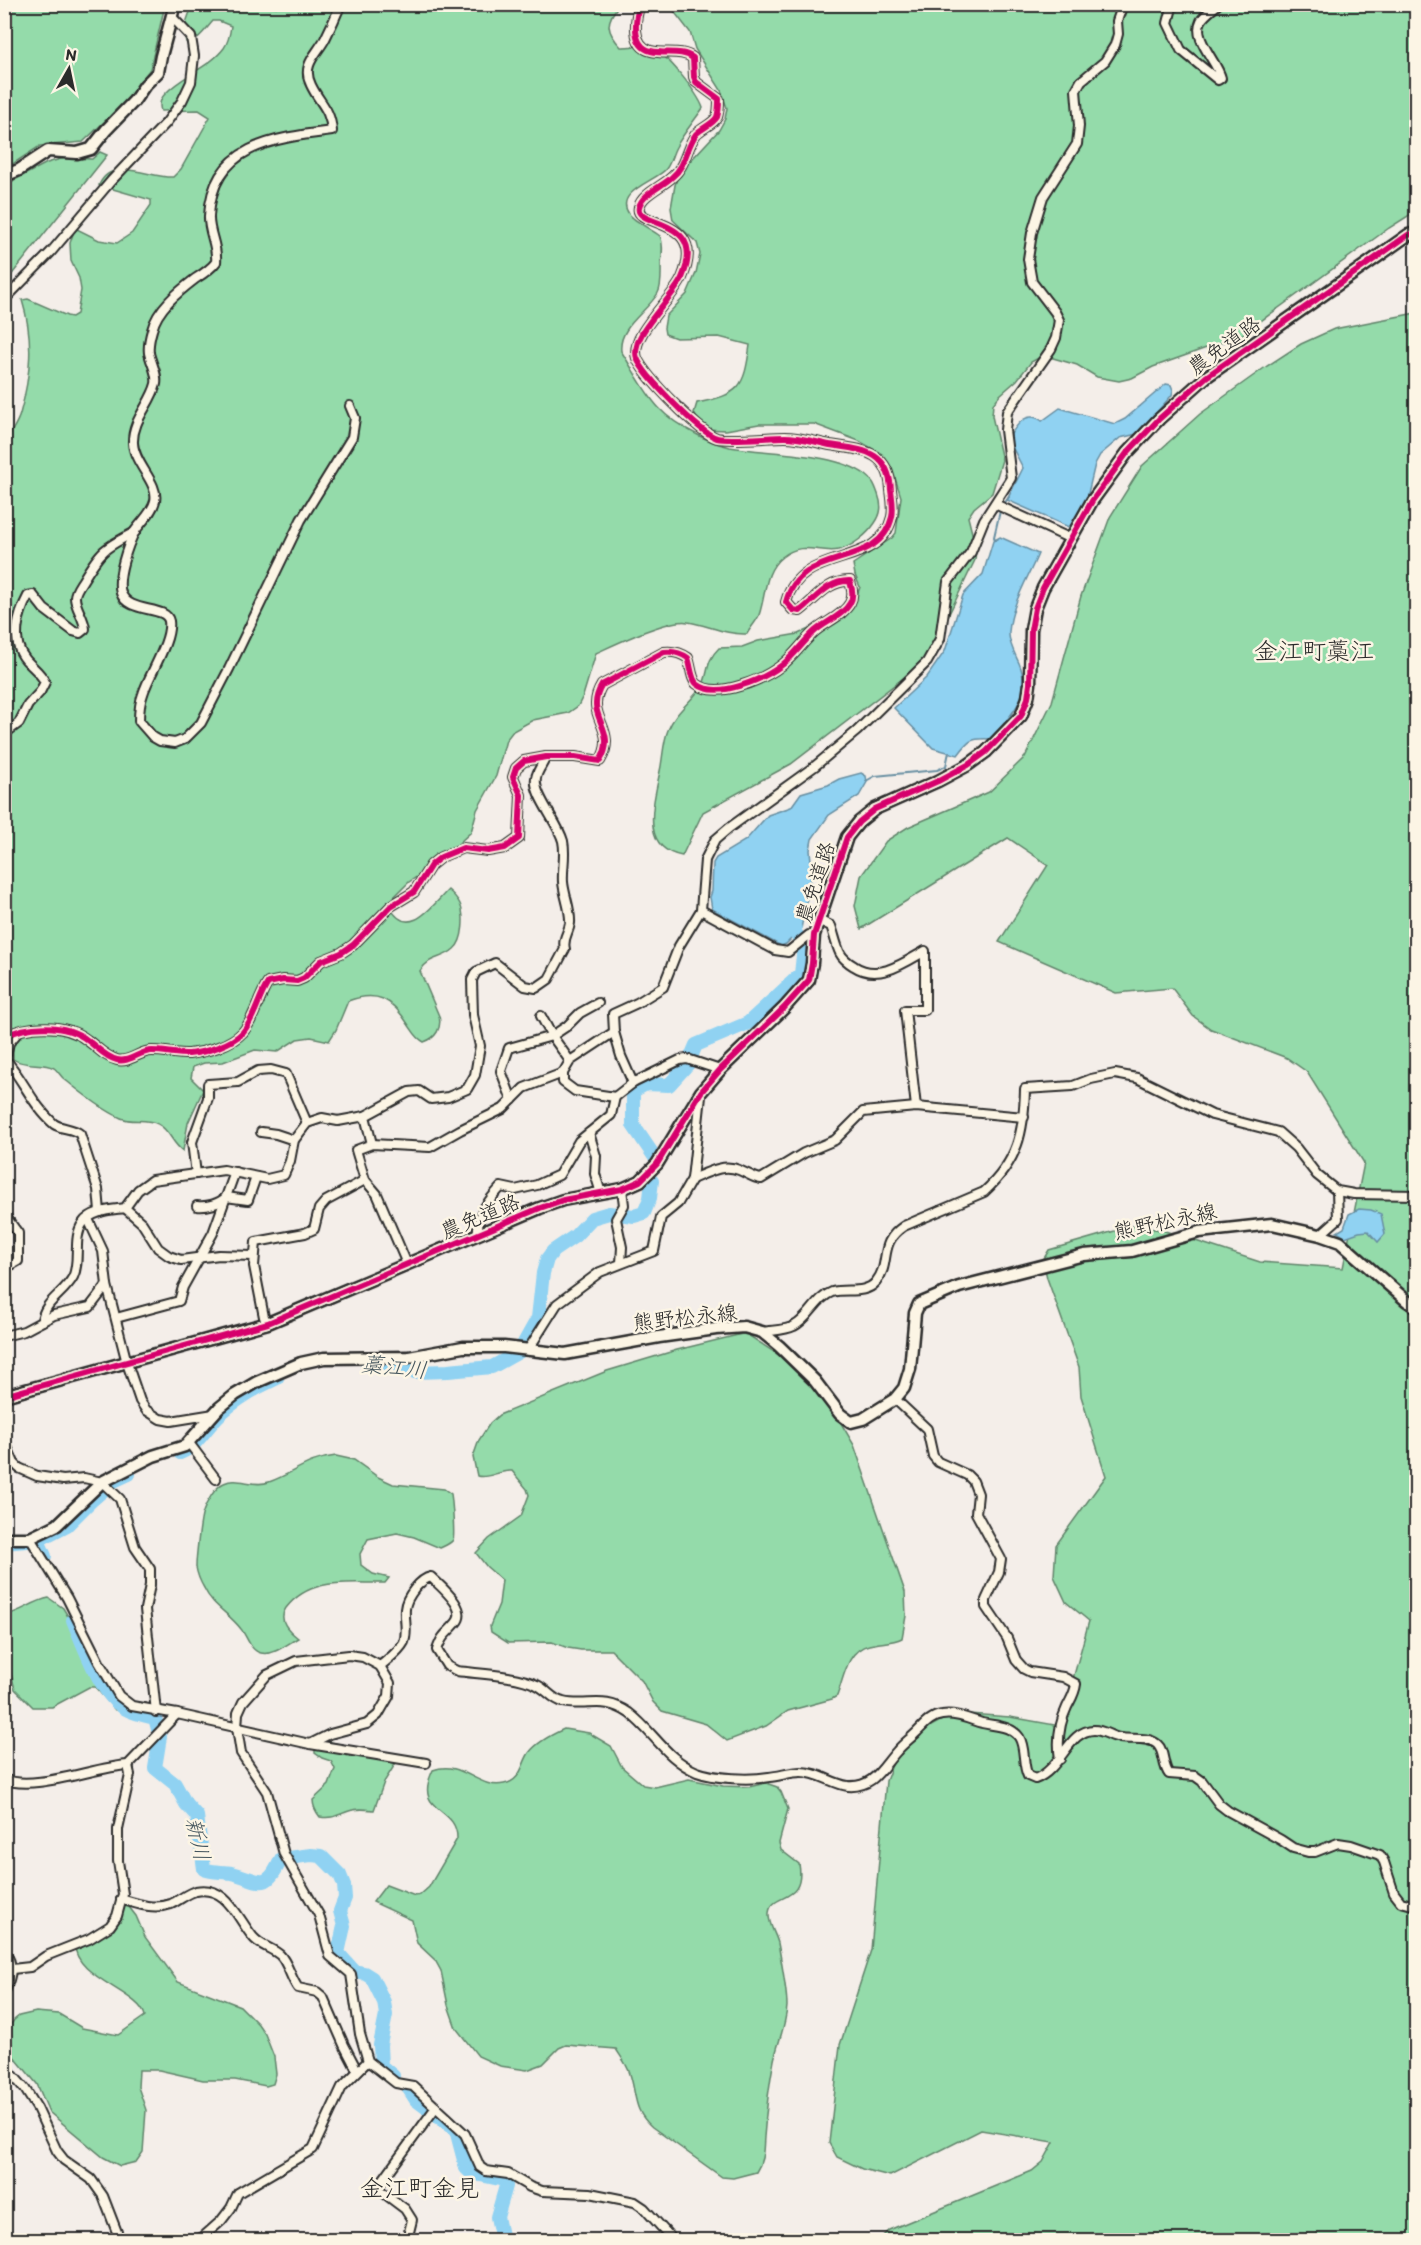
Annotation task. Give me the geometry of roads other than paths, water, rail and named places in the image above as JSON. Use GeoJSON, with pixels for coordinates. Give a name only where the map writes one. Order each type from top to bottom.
{"type":"FeatureCollection","features":[{"type":"Feature","properties":{"kind":"street"},"geometry":{"type":"LineString","coordinates":[[4,176],[19,170],[48,151],[77,153],[91,149],[134,101],[144,85],[158,72],[160,56],[175,4]]}},
{"type":"Feature","properties":{"kind":"street"},"geometry":{"type":"LineString","coordinates":[[341,4],[323,42],[310,59],[307,70],[309,83],[330,117],[332,131],[291,136],[267,142],[250,149],[227,165],[214,186],[209,215],[217,251],[216,262],[171,300],[152,328],[148,346],[156,381],[132,439],[133,451],[155,489],[156,498],[152,510],[135,532],[120,581],[121,594],[129,603],[139,608],[162,612],[167,616],[169,622],[164,643],[142,694],[139,721],[153,737],[160,741],[175,743],[184,739],[201,723],[301,520],[352,437],[355,418],[350,406]]}},
{"type":"Feature","properties":{"kind":"street"},"geometry":{"type":"LineString","coordinates":[[100,1212],[98,1189],[80,1134],[74,1129],[56,1126],[28,1093],[19,1074],[5,1059],[6,1043],[20,1030],[27,1028],[61,1029],[76,1033],[109,1058],[119,1061],[128,1060],[143,1052],[188,1054],[225,1044],[243,1032],[268,983],[283,980],[297,981],[304,978],[321,961],[353,945],[391,906],[414,892],[431,865],[441,857],[463,848],[488,851],[505,848],[519,838],[521,795],[513,777],[516,768],[524,761],[575,757],[600,761],[606,742],[605,730],[594,704],[602,685],[670,651],[683,654],[688,658],[694,681],[698,685],[721,691],[745,684],[784,664],[816,631],[844,610],[851,602],[853,590],[850,581],[841,581],[816,596],[800,611],[793,610],[786,602],[789,589],[795,581],[826,562],[868,549],[878,542],[889,527],[893,513],[891,482],[883,461],[874,455],[858,450],[789,437],[717,438],[693,422],[675,405],[636,357],[636,347],[640,336],[674,292],[683,276],[687,256],[682,236],[667,225],[642,217],[638,213],[639,206],[642,200],[673,177],[682,167],[695,136],[716,119],[719,109],[719,99],[696,82],[693,58],[686,53],[649,51],[642,46],[637,39],[635,29],[640,4]]}},
{"type":"Feature","properties":{"kind":"street"},"geometry":{"type":"LineString","coordinates":[[633,1083],[621,1056],[614,1032],[614,1014],[663,987],[679,946],[701,910],[705,860],[715,840],[840,745],[927,662],[940,639],[948,582],[971,552],[984,520],[1011,478],[1005,430],[1007,412],[1051,349],[1056,338],[1059,320],[1038,291],[1030,275],[1028,259],[1038,210],[1043,197],[1077,144],[1079,126],[1076,90],[1081,81],[1105,61],[1115,45],[1118,34],[1117,21],[1123,4]]}},
{"type":"Feature","properties":{"kind":"street"},"geometry":{"type":"LineString","coordinates":[[1173,4],[1168,24],[1181,50],[1218,80],[1221,78],[1219,70],[1201,39],[1199,28],[1201,20],[1218,4]]}},
{"type":"Feature","properties":{"kind":"street"},"geometry":{"type":"LineString","coordinates":[[4,300],[51,252],[91,204],[154,137],[182,101],[191,82],[194,56],[191,37],[172,17]]}},
{"type":"Feature","properties":{"kind":"street","name":"農免道路"},"geometry":{"type":"LineString","coordinates":[[4,1396],[268,1323],[563,1200],[622,1189],[640,1181],[657,1164],[701,1092],[809,980],[813,963],[806,939],[818,920],[847,837],[860,822],[886,804],[968,765],[986,752],[1020,716],[1029,691],[1031,630],[1035,608],[1092,501],[1127,453],[1159,419],[1206,377],[1384,251],[1408,235],[1416,233]]}},
{"type":"Feature","properties":{"kind":"street"},"geometry":{"type":"LineString","coordinates":[[995,504],[1071,539]]}},
{"type":"Feature","properties":{"kind":"street"},"geometry":{"type":"LineString","coordinates":[[4,734],[19,723],[28,705],[40,692],[45,682],[41,674],[21,653],[17,640],[17,626],[28,596],[33,595],[44,609],[80,633],[85,629],[74,595],[98,555],[108,546],[135,532]]}},
{"type":"Feature","properties":{"kind":"street"},"geometry":{"type":"LineString","coordinates":[[42,1321],[43,1310],[72,1279],[78,1257],[78,1238],[82,1223],[100,1212],[125,1208],[138,1190],[152,1180],[224,1170],[267,1179],[284,1175],[290,1161],[294,1140],[307,1123],[322,1118],[338,1121],[365,1116],[409,1092],[419,1091],[431,1099],[448,1097],[467,1089],[475,1075],[480,1046],[473,1015],[472,980],[476,972],[495,963],[525,986],[537,988],[549,979],[565,949],[563,942],[570,922],[563,884],[565,854],[555,820],[537,790],[535,782],[546,758]]}},
{"type":"Feature","properties":{"kind":"street"},"geometry":{"type":"LineString","coordinates":[[701,910],[775,950],[788,952],[806,939]]}},
{"type":"Feature","properties":{"kind":"street"},"geometry":{"type":"LineString","coordinates":[[818,920],[831,926],[840,953],[847,962],[859,970],[878,973],[890,970],[925,951],[925,1010],[905,1010],[916,1107]]}},
{"type":"Feature","properties":{"kind":"street"},"geometry":{"type":"LineString","coordinates":[[512,1100],[501,1071],[509,1048],[552,1036],[580,1013],[598,1003]]}},
{"type":"Feature","properties":{"kind":"street"},"geometry":{"type":"LineString","coordinates":[[540,1016],[570,1061]]}},
{"type":"Feature","properties":{"kind":"street"},"geometry":{"type":"LineString","coordinates":[[614,1032],[570,1061],[563,1073],[563,1082],[575,1091],[615,1097]]}},
{"type":"Feature","properties":{"kind":"street"},"geometry":{"type":"LineString","coordinates":[[478,1234],[477,1227],[486,1204],[501,1187],[515,1190],[537,1185],[559,1175],[579,1141],[610,1115],[615,1097],[633,1083],[680,1060],[689,1059],[720,1070]]}},
{"type":"Feature","properties":{"kind":"street"},"geometry":{"type":"LineString","coordinates":[[196,1174],[192,1142],[208,1098],[208,1084],[238,1082],[258,1071],[271,1070],[286,1074],[307,1123]]}},
{"type":"Feature","properties":{"kind":"street"},"geometry":{"type":"LineString","coordinates":[[407,1264],[377,1194],[365,1180],[356,1150],[372,1144],[430,1147],[503,1109],[524,1088],[563,1073]]}},
{"type":"Feature","properties":{"kind":"street"},"geometry":{"type":"LineString","coordinates":[[762,1332],[794,1326],[807,1317],[824,1297],[831,1293],[862,1290],[872,1286],[878,1280],[883,1268],[888,1243],[893,1233],[904,1226],[984,1192],[995,1182],[1014,1156],[1021,1138],[1025,1089],[1073,1086],[1115,1074],[1137,1078],[1212,1115],[1278,1132],[1296,1148],[1317,1175],[1337,1191],[1354,1194],[1416,1195]]}},
{"type":"Feature","properties":{"kind":"street"},"geometry":{"type":"LineString","coordinates":[[523,1349],[557,1304],[600,1272],[654,1251],[661,1217],[678,1203],[692,1179],[701,1092]]}},
{"type":"Feature","properties":{"kind":"street"},"geometry":{"type":"LineString","coordinates":[[692,1179],[724,1167],[737,1169],[761,1179],[804,1153],[835,1140],[863,1112],[916,1107],[1024,1117]]}},
{"type":"Feature","properties":{"kind":"street"},"geometry":{"type":"LineString","coordinates":[[365,1116],[372,1144]]}},
{"type":"Feature","properties":{"kind":"street"},"geometry":{"type":"LineString","coordinates":[[261,1131],[294,1140]]}},
{"type":"Feature","properties":{"kind":"street"},"geometry":{"type":"LineString","coordinates":[[589,1133],[596,1156],[595,1174],[601,1193]]}},
{"type":"Feature","properties":{"kind":"street"},"geometry":{"type":"LineString","coordinates":[[116,1318],[179,1301],[183,1287],[213,1233],[235,1172]]}},
{"type":"Feature","properties":{"kind":"street"},"geometry":{"type":"LineString","coordinates":[[226,1197],[248,1200],[256,1176]]}},
{"type":"Feature","properties":{"kind":"street"},"geometry":{"type":"LineString","coordinates":[[268,1323],[264,1317],[254,1266],[256,1242],[305,1233],[314,1229],[319,1209],[326,1201],[365,1180]]}},
{"type":"Feature","properties":{"kind":"street"},"geometry":{"type":"LineString","coordinates":[[621,1263],[622,1247],[616,1219],[624,1205],[622,1189]]}},
{"type":"Feature","properties":{"kind":"street"},"geometry":{"type":"LineString","coordinates":[[1320,1235],[1338,1219],[1337,1191]]}},
{"type":"Feature","properties":{"kind":"street"},"geometry":{"type":"LineString","coordinates":[[197,1206],[205,1207],[222,1201],[226,1197]]}},
{"type":"Feature","properties":{"kind":"street"},"geometry":{"type":"LineString","coordinates":[[125,1208],[142,1223],[158,1248],[169,1256],[182,1260],[219,1255],[254,1256]]}},
{"type":"Feature","properties":{"kind":"street"},"geometry":{"type":"LineString","coordinates":[[4,1214],[18,1233],[19,1238],[18,1261],[4,1269]]}},
{"type":"Feature","properties":{"kind":"street"},"geometry":{"type":"LineString","coordinates":[[88,1219],[103,1251],[107,1285],[127,1363],[140,1401],[146,1410],[160,1419],[171,1420],[214,1414]]}},
{"type":"Feature","properties":{"kind":"street","name":"熊野松永線"},"geometry":{"type":"LineString","coordinates":[[4,1538],[30,1538],[57,1525],[106,1485],[153,1456],[191,1446],[214,1414],[235,1395],[257,1382],[301,1363],[324,1358],[409,1357],[463,1347],[523,1349],[564,1354],[716,1329],[744,1327],[762,1332],[815,1381],[840,1414],[851,1422],[863,1419],[895,1399],[904,1388],[910,1369],[915,1313],[919,1304],[928,1299],[959,1287],[1084,1255],[1132,1251],[1199,1232],[1272,1224],[1340,1242],[1416,1307]]}},
{"type":"Feature","properties":{"kind":"street"},"geometry":{"type":"LineString","coordinates":[[4,1336],[24,1331],[54,1315],[90,1307],[107,1285]]}},
{"type":"Feature","properties":{"kind":"street"},"geometry":{"type":"LineString","coordinates":[[895,1399],[927,1429],[933,1456],[938,1461],[968,1475],[973,1481],[978,1494],[976,1513],[1001,1559],[999,1572],[986,1608],[1006,1638],[1016,1660],[1030,1672],[1063,1677],[1076,1684],[1060,1725],[1057,1743],[1060,1759]]}},
{"type":"Feature","properties":{"kind":"street"},"geometry":{"type":"LineString","coordinates":[[4,1440],[14,1463],[37,1476],[63,1480],[84,1478],[106,1485],[120,1499],[135,1547],[150,1569],[150,1585],[145,1609],[156,1712]]}},
{"type":"Feature","properties":{"kind":"street"},"geometry":{"type":"LineString","coordinates":[[191,1446],[216,1479]]}},
{"type":"Feature","properties":{"kind":"street"},"geometry":{"type":"LineString","coordinates":[[30,1538],[68,1598],[99,1662],[119,1696],[132,1706],[310,1744],[426,1763]]}},
{"type":"Feature","properties":{"kind":"street"},"geometry":{"type":"LineString","coordinates":[[380,1666],[401,1648],[406,1634],[405,1607],[416,1587],[431,1577],[457,1604],[460,1615],[459,1621],[442,1636],[437,1650],[447,1666],[456,1671],[526,1681],[538,1685],[561,1702],[602,1702],[616,1706],[629,1714],[660,1746],[699,1773],[733,1778],[759,1778],[802,1772],[820,1775],[841,1785],[868,1783],[876,1778],[896,1752],[928,1721],[939,1715],[950,1714],[1008,1728],[1016,1733],[1021,1740],[1025,1770],[1028,1776],[1035,1779],[1046,1775],[1072,1741],[1084,1732],[1103,1731],[1117,1738],[1156,1743],[1161,1749],[1165,1769],[1169,1774],[1195,1776],[1228,1811],[1281,1839],[1293,1848],[1315,1852],[1338,1844],[1351,1845],[1380,1855],[1394,1893],[1401,1902],[1416,1906]]}},
{"type":"Feature","properties":{"kind":"street"},"geometry":{"type":"LineString","coordinates":[[310,1744],[330,1734],[367,1724],[378,1715],[389,1696],[390,1683],[380,1666],[363,1657],[349,1655],[296,1661],[284,1666],[267,1675],[243,1702],[238,1713],[237,1728],[241,1753],[267,1792],[286,1858],[319,1915],[330,1956],[351,1974],[360,2034],[368,2061],[396,2083],[412,2086],[433,2110],[465,2134],[480,2167],[486,2171],[508,2174],[542,2191],[590,2193],[635,2202],[644,2208],[673,2241]]}},
{"type":"Feature","properties":{"kind":"street"},"geometry":{"type":"LineString","coordinates":[[4,1779],[13,1783],[28,1782],[128,1765],[177,1714]]}},
{"type":"Feature","properties":{"kind":"street"},"geometry":{"type":"LineString","coordinates":[[12,1969],[30,1967],[46,1956],[89,1939],[110,1926],[117,1916],[123,1894],[118,1861],[118,1829],[130,1775],[128,1765]]}},
{"type":"Feature","properties":{"kind":"street"},"geometry":{"type":"LineString","coordinates":[[121,1899],[159,1907],[192,1892],[204,1890],[217,1893],[234,1909],[261,1945],[281,1956],[298,1988],[318,1992],[323,1996],[357,2070]]}},
{"type":"Feature","properties":{"kind":"street"},"geometry":{"type":"LineString","coordinates":[[4,1951],[10,1959],[12,1969],[4,1994]]}},
{"type":"Feature","properties":{"kind":"street"},"geometry":{"type":"LineString","coordinates":[[196,2241],[221,2221],[231,2208],[238,2193],[313,2149],[336,2097],[357,2070],[368,2061]]}},
{"type":"Feature","properties":{"kind":"street"},"geometry":{"type":"LineString","coordinates":[[4,2065],[25,2089],[37,2108],[57,2151],[64,2160],[91,2180],[103,2196],[120,2241]]}},
{"type":"Feature","properties":{"kind":"street"},"geometry":{"type":"LineString","coordinates":[[407,2241],[412,2220],[405,2209],[377,2188],[433,2110]]}},
{"type":"Feature","properties":{"kind":"water"},"geometry":{"type":"Polygon","coordinates":[[[1166,384],[1171,385],[1172,395],[1137,434],[1120,438],[1100,455],[1095,464],[1086,502],[1071,528],[1007,500],[1023,468],[1008,439],[1014,429],[1026,418],[1031,417],[1042,421],[1060,408],[1115,424],[1125,419],[1166,384]]]}},
{"type":"Feature","properties":{"kind":"water"},"geometry":{"type":"Polygon","coordinates":[[[1000,537],[1038,554],[1016,602],[1010,622],[1009,636],[1023,675],[1022,695],[1012,714],[990,739],[971,741],[958,755],[933,748],[894,708],[927,677],[945,651],[963,595],[983,574],[993,541],[1000,537]]]}},
{"type":"Feature","properties":{"kind":"water"},"geometry":{"type":"Polygon","coordinates":[[[861,773],[866,776],[867,782],[859,796],[829,815],[812,839],[810,850],[812,872],[801,929],[786,944],[781,946],[712,909],[710,897],[713,863],[716,858],[746,840],[768,815],[791,807],[801,793],[861,773]]]}},
{"type":"Feature","properties":{"kind":"water"},"geometry":{"type":"Polygon","coordinates":[[[1359,1209],[1381,1214],[1385,1234],[1378,1242],[1368,1231],[1345,1237],[1337,1232],[1344,1228],[1349,1214],[1359,1209]]]}},
{"type":"Feature","properties":{"kind":"waterway"},"geometry":{"type":"LineString","coordinates":[[1004,504],[1009,497]]}},
{"type":"Feature","properties":{"kind":"waterway"},"geometry":{"type":"LineString","coordinates":[[995,540],[1000,511]]}},
{"type":"Feature","properties":{"kind":"waterway"},"geometry":{"type":"LineString","coordinates":[[866,781],[875,776],[937,770],[946,766],[949,752]]}},
{"type":"Feature","properties":{"kind":"waterway","name":"藁江川"},"geometry":{"type":"LineString","coordinates":[[654,1156],[633,1125],[633,1091],[646,1084],[669,1085],[688,1064],[696,1045],[748,1023],[801,974],[804,946],[796,934],[792,917]]}},
{"type":"Feature","properties":{"kind":"waterway","name":"藁江川"},"geometry":{"type":"LineString","coordinates":[[365,1360],[373,1360],[415,1372],[448,1371],[492,1367],[519,1352],[538,1318],[543,1273],[547,1259],[553,1251],[575,1236],[592,1218],[609,1213],[634,1216],[644,1213],[650,1198],[652,1181]]}},
{"type":"Feature","properties":{"kind":"waterway","name":"藁江川"},"geometry":{"type":"LineString","coordinates":[[180,1453],[197,1441],[215,1419],[227,1409],[247,1394],[277,1378]]}},
{"type":"Feature","properties":{"kind":"waterway","name":"藁江川"},"geometry":{"type":"LineString","coordinates":[[4,1543],[38,1540],[67,1525],[114,1481],[129,1474]]}},
{"type":"Feature","properties":{"kind":"waterway","name":"新川"},"geometry":{"type":"LineString","coordinates":[[38,1540],[45,1556]]}},
{"type":"Feature","properties":{"kind":"waterway","name":"新川"},"geometry":{"type":"LineString","coordinates":[[73,1620],[99,1679],[113,1699],[128,1710],[155,1718],[160,1737],[155,1768],[175,1784],[186,1804],[197,1816],[204,1869],[232,1873],[261,1881],[271,1877],[281,1859],[311,1855],[321,1856],[340,1875],[345,1898],[340,1911],[344,1926],[338,1953],[354,1971],[372,1978],[384,2002],[386,2015],[380,2045],[381,2066],[393,2076]]}},
{"type":"Feature","properties":{"kind":"waterway","name":"新川"},"geometry":{"type":"LineString","coordinates":[[409,2089],[416,2100],[456,2130],[466,2168],[471,2173],[504,2180],[506,2186],[497,2217],[502,2240]]}},
{"type":"Feature","properties":{"kind":"district","name":"金江町藁江"},"geometry":{"type":"Point","coordinates":[1314,650]}},
{"type":"Feature","properties":{"kind":"district","name":"金江町金見"},"geometry":{"type":"Point","coordinates":[420,2187]}}]}
